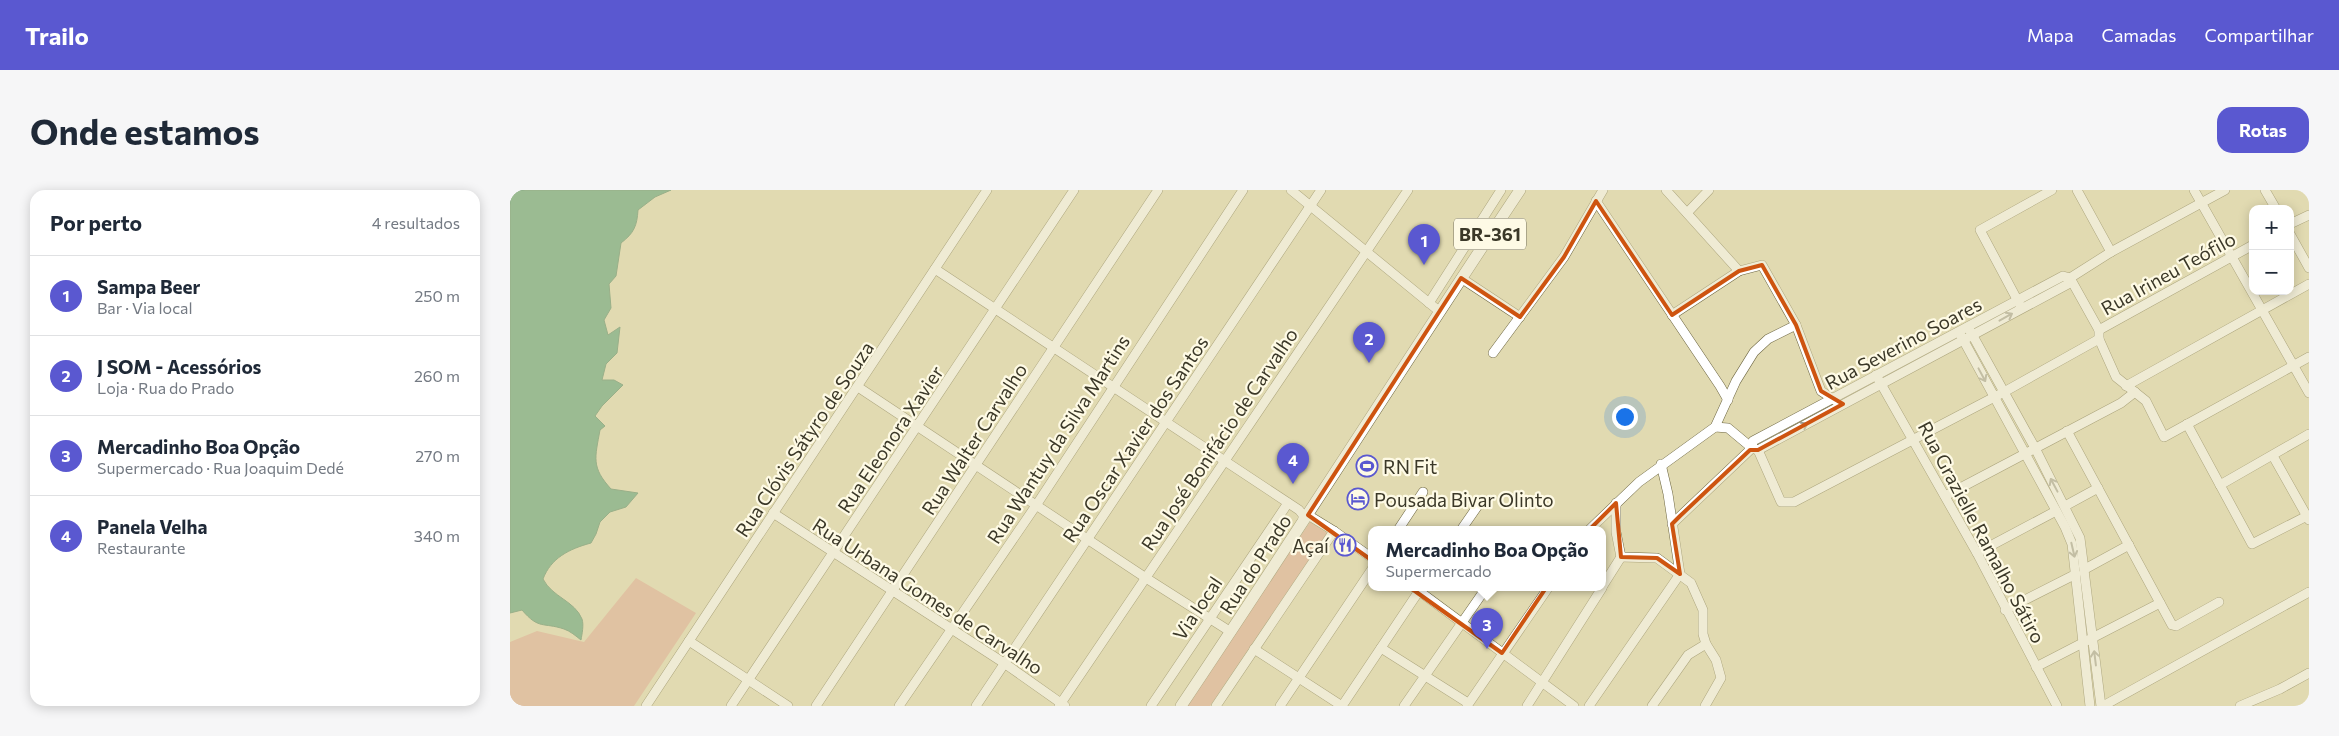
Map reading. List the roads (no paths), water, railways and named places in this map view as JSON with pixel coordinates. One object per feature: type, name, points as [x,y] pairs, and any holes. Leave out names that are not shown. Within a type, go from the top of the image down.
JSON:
[{"type":"main road","name":"Rua do Prado","points":[[1181,706],[1520,190]]},
{"type":"street","name":"Rua Clóvis Sátyro de Souza","points":[[646,706],[858,388],[987,190]]},
{"type":"street","name":"Rua Eleonora Xavier","points":[[731,706],[919,426],[1074,190]]},
{"type":"street","name":"Rua Walter Carvalho","points":[[816,706],[1158,190]]},
{"type":"street","name":"Rua Wantuy da Silva Martins","points":[[899,706],[1037,504],[1243,190]]},
{"type":"street","points":[[1291,190],[1440,311]]},
{"type":"street","name":"Rua Oscar Xavier dos Santos","points":[[976,706],[1321,190]]},
{"type":"street","name":"Rua José Bonifácio de Carvalho","points":[[1061,705],[1365,250],[1408,190]]},
{"type":"street","points":[[1429,303],[1501,190]]},
{"type":"street","points":[[1493,353],[1564,257],[1603,190]]},
{"type":"street","points":[[1666,190],[1739,271]]},
{"type":"street","points":[[1687,213],[1709,190]]},
{"type":"street","points":[[2020,304],[1980,230],[2052,190]]},
{"type":"street","points":[[2077,190],[2111,252]]},
{"type":"street","points":[[2194,190],[2309,393]]},
{"type":"street","name":"Rua Severino Soares","points":[[1754,446],[1882,384],[2020,304],[2068,284],[2070,278],[2111,252],[2225,190]]},
{"type":"street","points":[[2265,190],[2274,205]]},
{"type":"street","points":[[1596,201],[1728,400]]},
{"type":"street","points":[[2294,222],[2309,215]]},
{"type":"street","points":[[2294,241],[2309,268]]},
{"type":"street","name":"Rua Irineu Teófilo","points":[[1754,446],[1781,502],[1794,502],[2004,392],[2249,247]]},
{"type":"street","points":[[1672,315],[1739,271],[1762,264],[1796,326],[1822,391],[1843,404]]},
{"type":"street","points":[[935,270],[1054,346],[1368,555]]},
{"type":"street","points":[[1461,278],[1520,317]]},
{"type":"street","points":[[2070,278],[2099,335],[2116,377],[2146,401],[2164,437],[2309,357]]},
{"type":"street","points":[[2126,386],[2309,284]]},
{"type":"street","points":[[1593,526],[1661,464],[1715,427],[1736,381],[1754,352],[1768,339],[1796,326]]},
{"type":"street","name":"Rua Severino Soares","points":[[1754,446],[1832,398],[1959,332],[1968,334]]},
{"type":"street","points":[[1968,334],[2004,392],[2035,448],[2080,538],[2102,706],[2309,592]]},
{"type":"street","points":[[1968,334],[1994,397],[2026,453],[2072,544],[2090,706]]},
{"type":"street","name":"Rua Grazielle Ramalho Sátiro","points":[[1876,375],[1977,553],[2005,610],[2058,706]]},
{"type":"street","points":[[858,388],[919,426],[1146,578],[1231,632]]},
{"type":"street","points":[[1945,496],[2121,403],[2135,392]]},
{"type":"street","points":[[2188,424],[2252,544],[2308,518],[2273,456]]},
{"type":"street","points":[[1672,524],[1754,446],[1742,442],[1728,428],[1715,427]]},
{"type":"street","points":[[2067,431],[2172,625],[2176,626],[2219,602]]},
{"type":"street","points":[[2220,486],[2309,434]]},
{"type":"street","points":[[1589,706],[1680,574],[1661,464]]},
{"type":"street","points":[[2065,506],[2098,488]]},
{"type":"street","points":[[1401,526],[1423,492]]},
{"type":"street","name":"Via local","points":[[1151,706],[1288,503]]},
{"type":"street","points":[[1606,581],[1621,557],[1616,532],[1616,503]]},
{"type":"street","points":[[1464,526],[1478,507]]},
{"type":"street","points":[[1977,553],[2056,511]]},
{"type":"street","name":"Rua Urbana Gomes de Carvalho","points":[[774,514],[1004,663],[1061,705]]},
{"type":"street","points":[[1216,706],[1334,531]]},
{"type":"street","points":[[2085,569],[2129,545]]},
{"type":"street","points":[[1621,557],[1656,558],[1691,583],[1703,610],[1703,634],[1706,644],[1716,660],[1721,678],[1705,706]]},
{"type":"street","points":[[1280,706],[1368,574]]},
{"type":"street","points":[[2005,610],[2076,574]]},
{"type":"street","points":[[1254,649],[1342,706],[1417,591]]},
{"type":"street","points":[[1421,591],[1542,684],[1574,706]]},
{"type":"street","points":[[1404,706],[1460,622],[1484,591]]},
{"type":"street","points":[[1381,648],[1467,705],[1546,591]]},
{"type":"street","points":[[1527,706],[1600,591]]},
{"type":"street","points":[[2036,667],[2160,603]]},
{"type":"street","points":[[689,641],[788,706]]},
{"type":"street","points":[[1652,706],[1688,655],[1706,644]]},
{"type":"street","points":[[2244,705],[2280,689],[2309,673]]},
{"type":"place","name":"Sampa Beer","points":[[1424,265]]},
{"type":"place","name":"J SOM - Acessórios","points":[[1369,363]]},
{"type":"place","name":"RN Fit","points":[[1367,466]]},
{"type":"place","name":"Panela Velha","points":[[1293,484]]},
{"type":"place","name":"Pousada Bivar Olinto","points":[[1358,499]]},
{"type":"place","name":"Açaí","points":[[1345,545]]},
{"type":"place","name":"Mercadinho Boa Opção","points":[[1487,649]]}]
